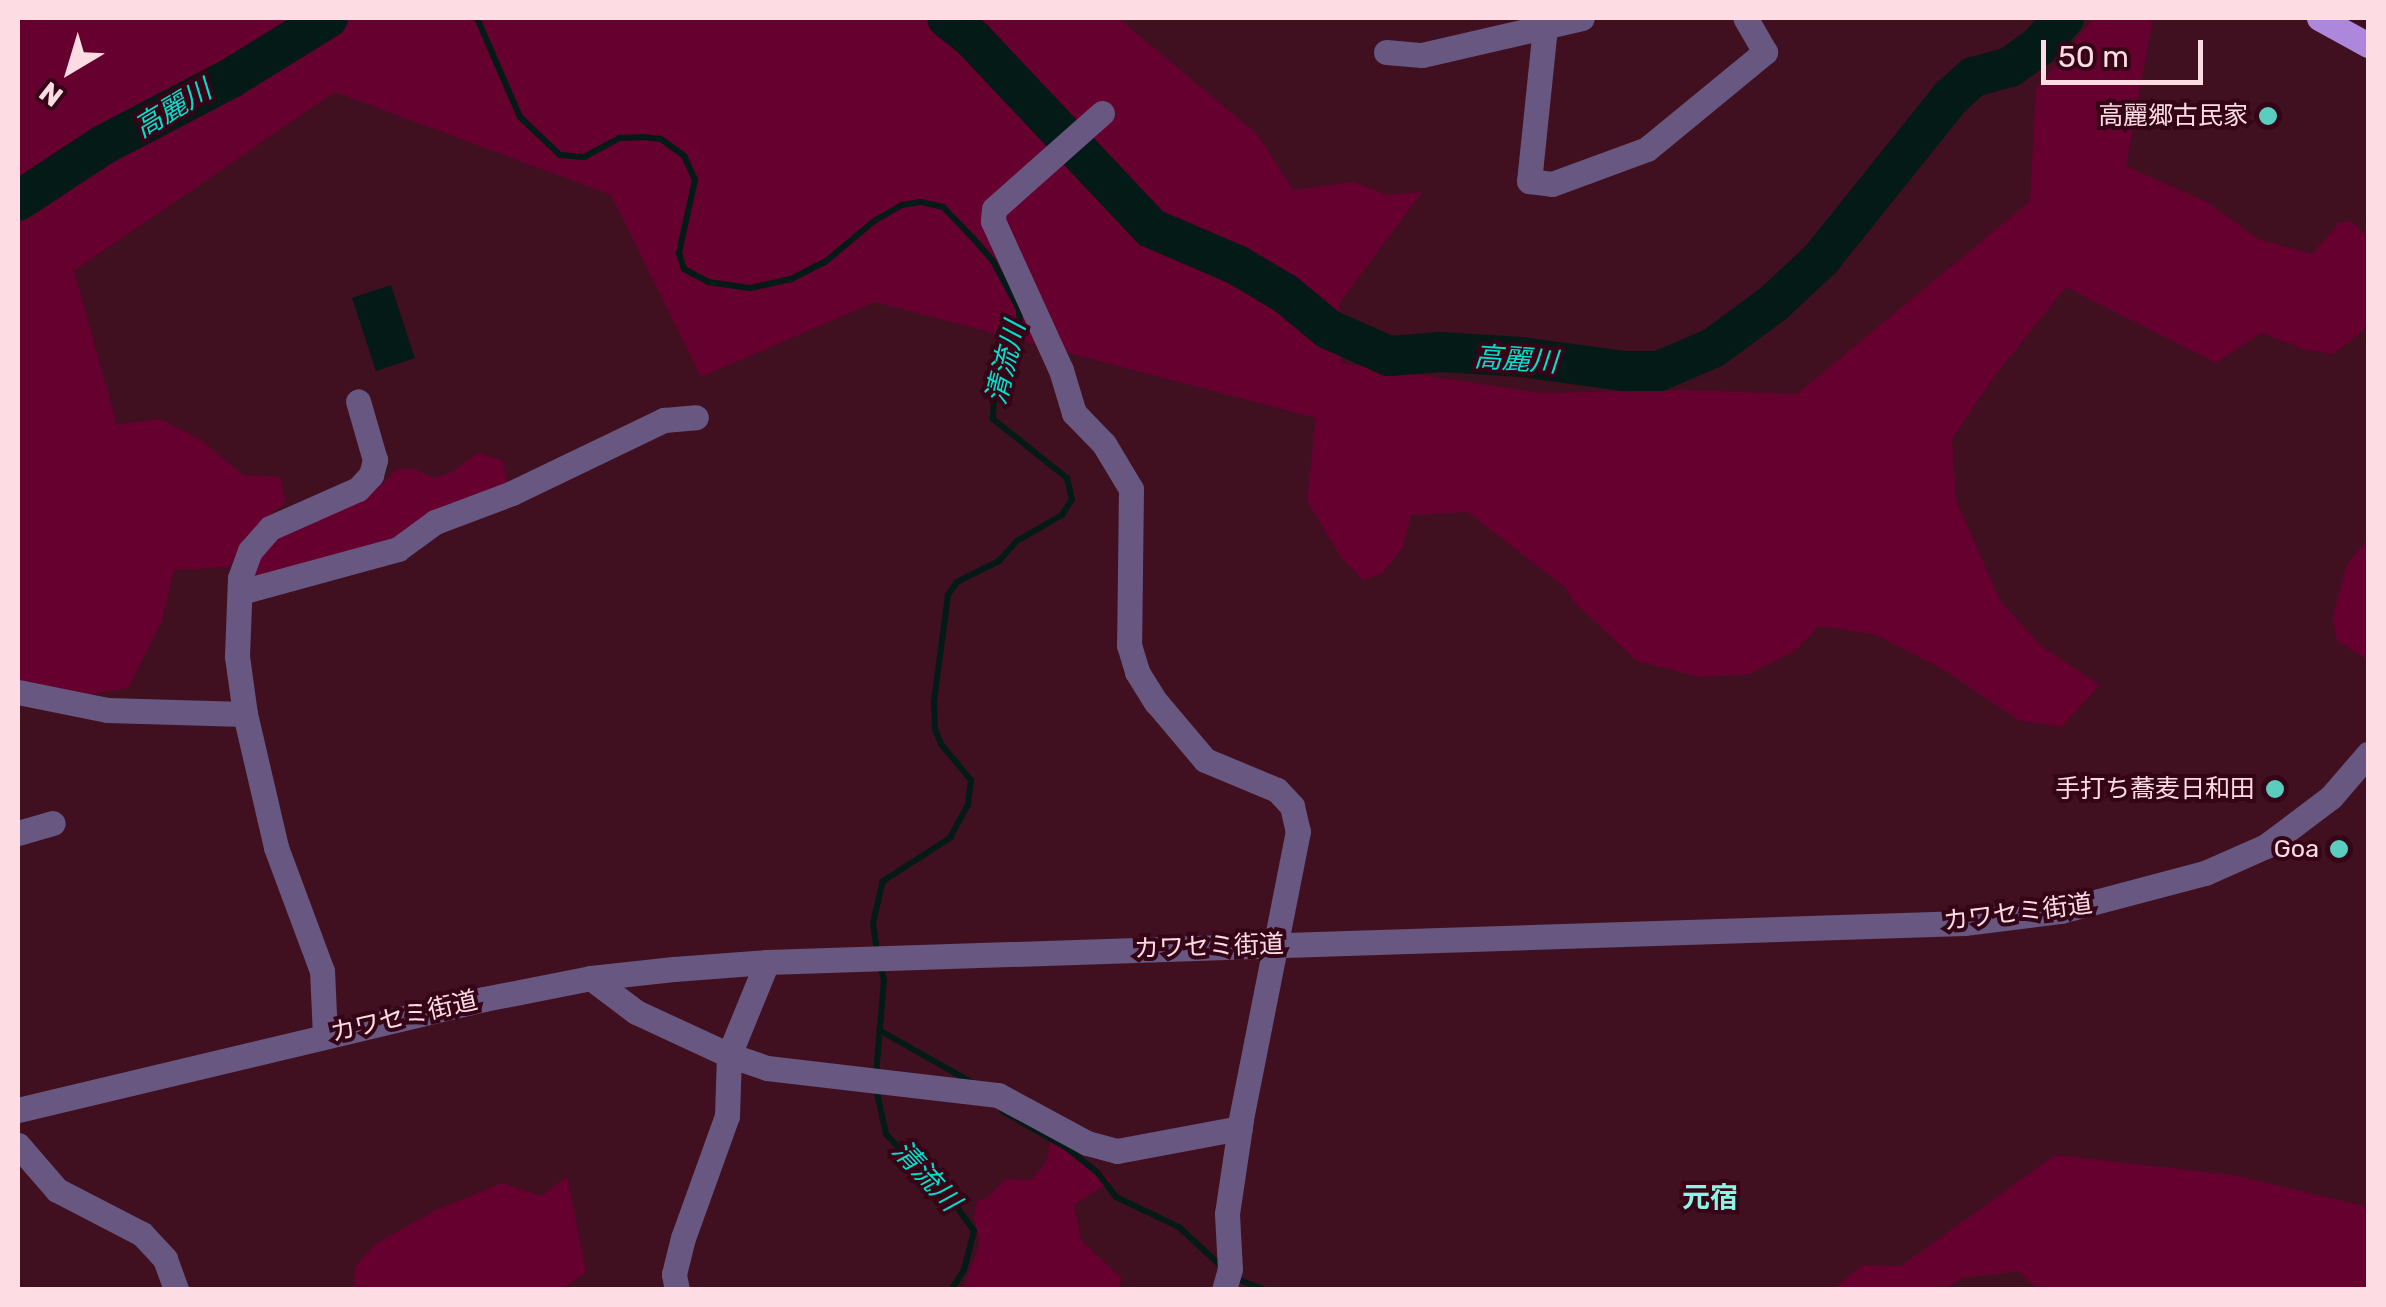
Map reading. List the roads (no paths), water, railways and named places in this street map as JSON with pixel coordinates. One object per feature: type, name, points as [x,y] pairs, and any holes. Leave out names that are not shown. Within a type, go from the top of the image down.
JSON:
[{"type":"main road","points":[[2318,18],[2368,46]]},
{"type":"street","points":[[1386,52],[1422,55],[1582,18]]},
{"type":"street","points":[[1545,26],[1529,181],[1552,184],[1647,149],[1765,52],[1745,18]]},
{"type":"street","points":[[1102,113],[994,209],[993,221],[1061,370],[1074,413],[1104,444],[1130,489],[1128,646],[1137,672],[1156,702],[1205,760],[1277,790],[1296,816],[1298,831],[1240,1128],[1227,1214],[1230,1269],[1224,1290]]},
{"type":"street","points":[[326,1036],[322,971],[276,846],[244,714],[237,656],[240,578],[250,551],[270,528],[358,489],[370,475],[375,460],[358,401]]},
{"type":"street","points":[[241,592],[398,549],[436,522],[512,493],[664,420],[696,417]]},
{"type":"street","points":[[18,692],[106,710],[244,714]]},
{"type":"street","name":"カワセミ街道","points":[[18,1110],[591,978],[766,962],[1964,922],[2061,911],[2144,893],[2205,874],[2266,846],[2332,797],[2368,754]]},
{"type":"street","points":[[18,833],[53,823]]},
{"type":"street","points":[[677,1290],[674,1274],[683,1238],[727,1116],[729,1056],[766,962]]},
{"type":"street","points":[[591,978],[636,1012],[729,1056],[766,1068],[998,1095],[1086,1143],[1117,1151],[1240,1128]]},
{"type":"street","points":[[18,1145],[57,1190],[142,1234],[165,1259],[176,1290]]},
{"type":"waterway","name":"高麗川","points":[[18,201],[103,145],[231,78],[328,18]]},
{"type":"waterway","name":"清流川","points":[[477,18],[520,117],[560,155],[584,157],[619,138],[642,137],[661,139],[684,156],[695,180],[679,253],[684,269],[708,282],[750,288],[791,279],[825,262],[874,221],[902,205],[921,202],[943,207],[973,238],[993,261],[1019,309],[1020,327],[995,387],[993,419],[1067,478],[1072,499],[1062,515],[1017,541],[999,561],[957,582],[948,595],[934,701],[935,729],[941,744],[971,780],[968,805],[950,838],[883,881],[873,923],[877,951]]},
{"type":"waterway","name":"高麗川","points":[[947,18],[973,39],[1151,228],[1237,265],[1286,294],[1328,329],[1389,356],[1441,352],[1521,357],[1625,371],[1659,371],[1713,348],[1774,303],[1821,259],[1951,97],[1973,77],[2010,67],[2038,47],[2064,18]]},
{"type":"waterway","name":"清流川","points":[[876,1075],[884,980],[880,964]]},
{"type":"waterway","points":[[879,1030],[971,1082]]},
{"type":"waterway","name":"清流川","points":[[876,1088],[886,1134],[916,1167],[945,1190],[974,1231],[964,1270],[951,1290]]},
{"type":"waterway","points":[[1002,1111],[1067,1148],[1098,1173],[1116,1197],[1179,1227],[1221,1266]]},
{"type":"waterway","points":[[1234,1278],[1265,1290]]},
{"type":"place","name":"高麗郷古民家","points":[[2268,116]]},
{"type":"place","name":"手打ち蕎麦日和田","points":[[2275,789]]},
{"type":"place","name":"Goa","points":[[2339,849]]},
{"type":"district","name":"元宿","points":[[1710,1198]]}]
